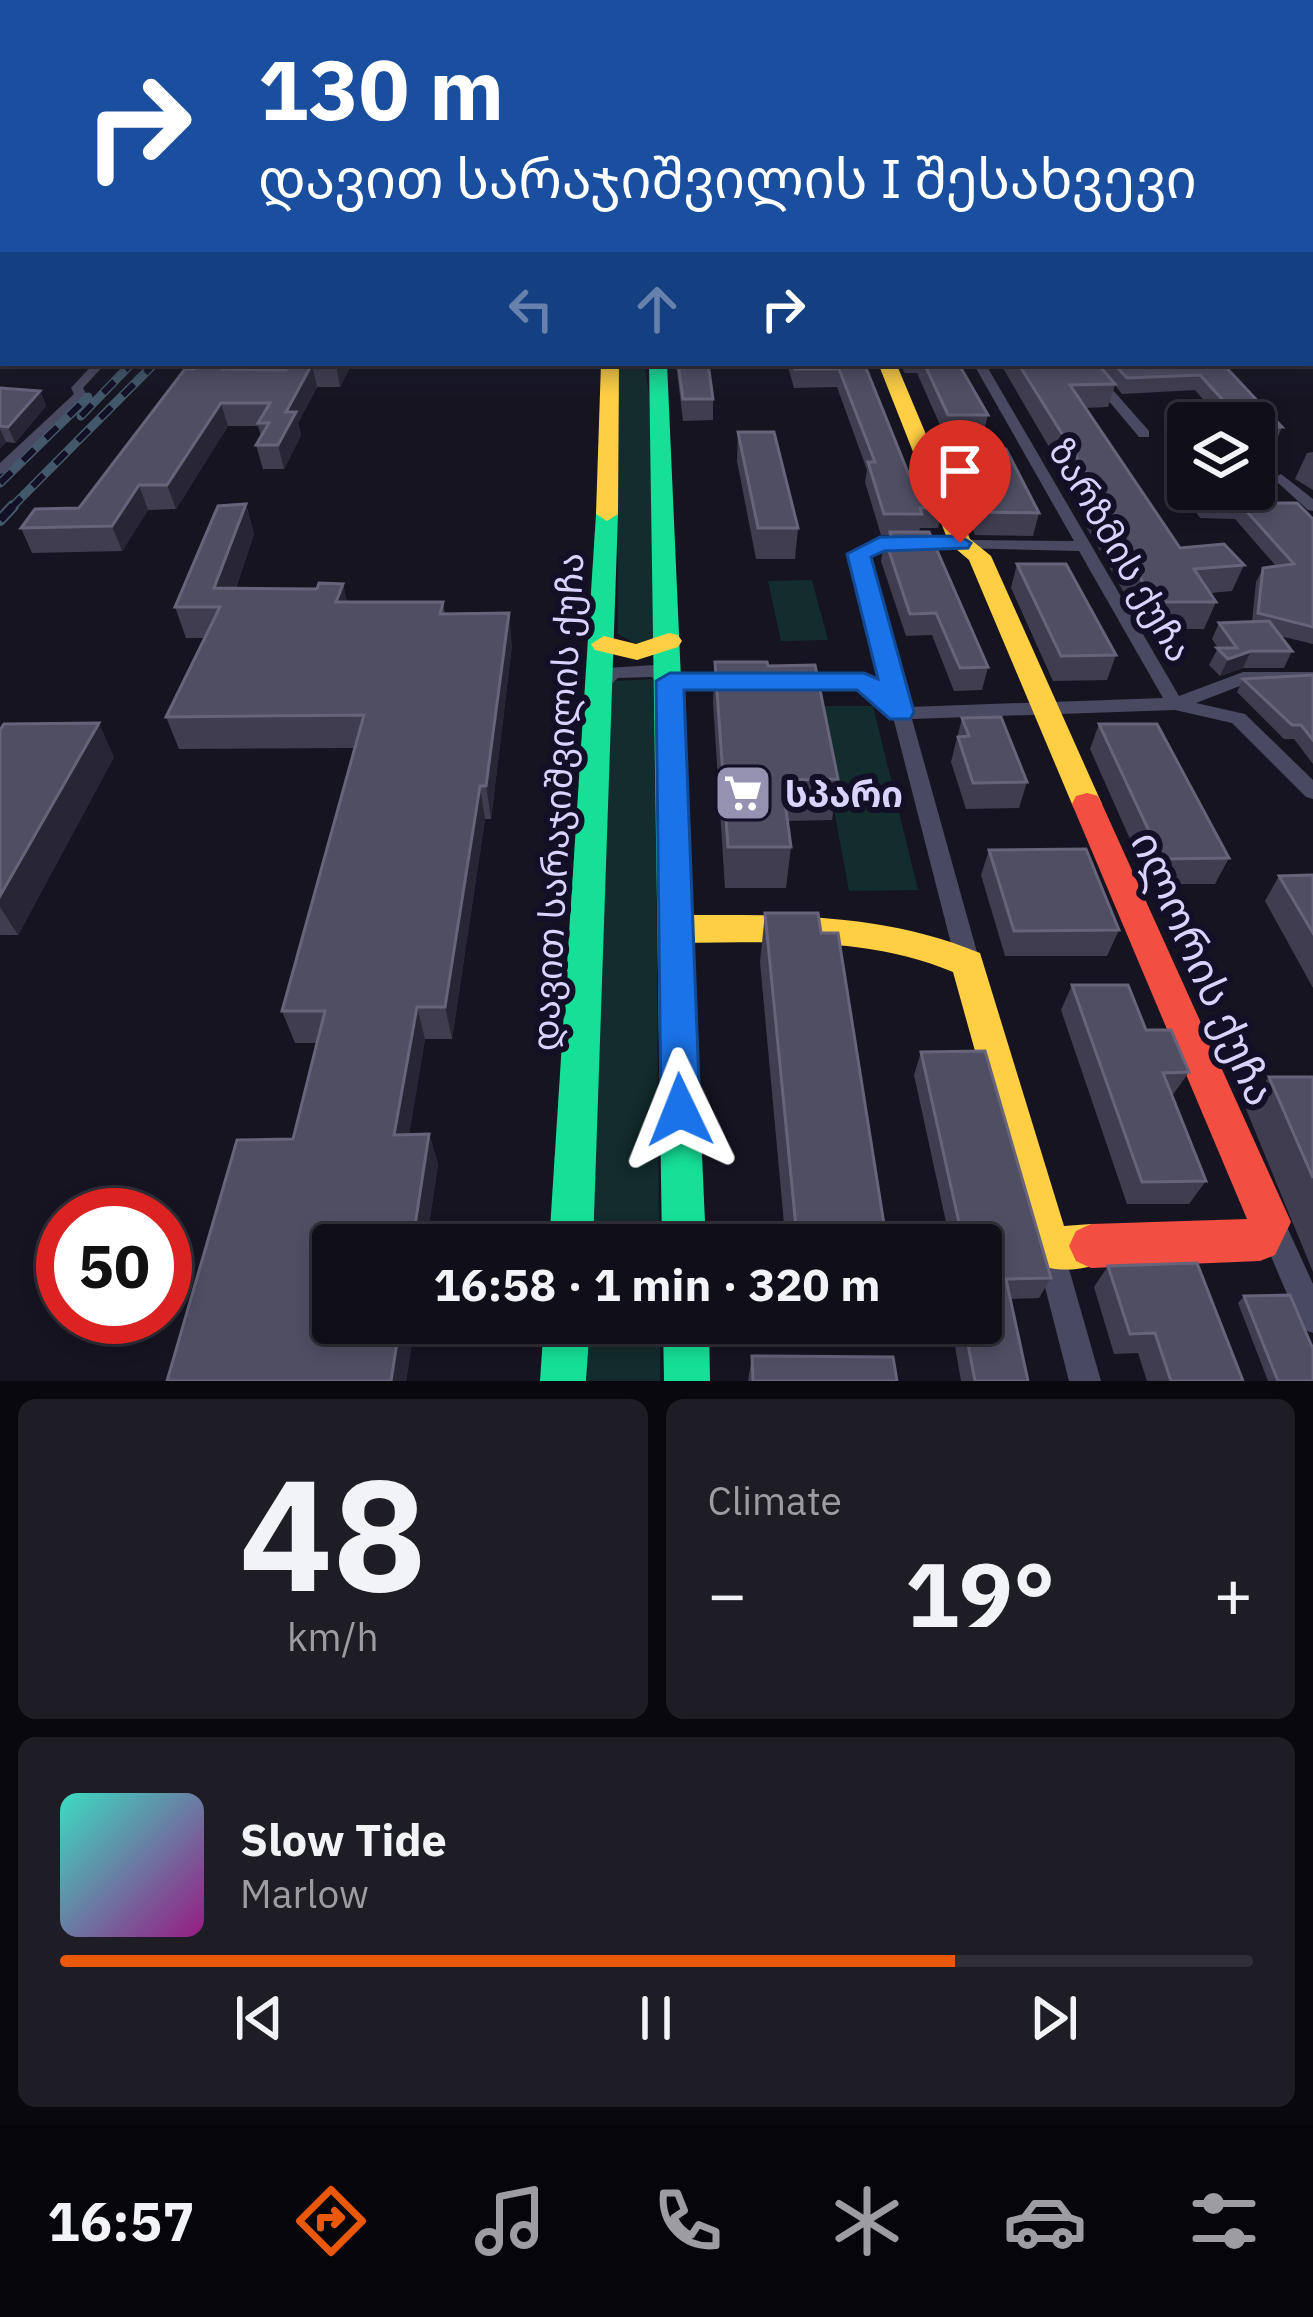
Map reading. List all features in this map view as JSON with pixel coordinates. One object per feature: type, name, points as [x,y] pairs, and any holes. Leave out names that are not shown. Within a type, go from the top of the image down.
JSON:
[{"type":"main road","name":"დავით სარაჯიშვილის ქუჩა","points":[[572,1224],[604,644],[610,366]]},
{"type":"main road","points":[[658,366],[683,1224]]},
{"type":"main road","name":"ილორის ქუჩა","points":[[888,366],[962,544],[980,556],[1270,1222]]},
{"type":"main road","points":[[604,644],[632,654],[647,653],[669,641]]},
{"type":"main road","points":[[676,929],[891,935],[942,946],[968,963],[1049,1248],[1260,1240],[1270,1222]]},
{"type":"main road","points":[[563,1381],[565,1344]]},
{"type":"main road","points":[[686,1344],[687,1381]]},
{"type":"street","points":[[0,470],[81,395],[77,388],[97,366]]},
{"type":"street","name":"ზარზმის ქუჩა","points":[[981,366],[1175,704]]},
{"type":"street","points":[[1086,366],[1144,434]]},
{"type":"street","points":[[1281,478],[1313,507]]},
{"type":"street","points":[[968,963],[858,554],[880,544],[1084,546]]},
{"type":"street","points":[[602,683],[613,673],[654,671],[670,681],[755,681]]},
{"type":"street","points":[[1175,704],[1243,678],[1313,678]]},
{"type":"street","points":[[776,681],[864,682],[900,712],[1175,704],[1238,718],[1313,793]]},
{"type":"street","points":[[1270,1222],[1313,1318]]},
{"type":"street","points":[[1049,1248],[1085,1381]]},
{"type":"green space","points":[[617,366],[644,366],[658,641],[634,643],[618,634]]},
{"type":"green space","points":[[812,580],[828,640],[781,641],[768,581]]},
{"type":"green space","points":[[655,679],[659,1224],[593,1224],[612,681]]},
{"type":"green space","points":[[815,706],[873,706],[918,890],[849,891]]},
{"type":"green space","points":[[588,1344],[660,1344],[660,1381],[587,1381]]},
{"type":"building","points":[[311,366],[286,412],[296,412],[278,445],[256,445],[269,423],[258,423],[270,403],[221,403],[167,485],[139,485],[112,526],[21,528],[35,509],[79,508],[185,369]]},
{"type":"building","points":[[678,366],[708,366],[713,399],[683,399]]},
{"type":"building","points":[[865,366],[909,475],[929,475],[943,508],[920,508],[922,514],[884,514],[868,462],[875,462],[839,369],[795,369]]},
{"type":"building","points":[[925,366],[960,366],[988,415],[948,415]]},
{"type":"building","points":[[1020,366],[1100,366],[1115,384],[1070,385],[1180,548],[1224,544],[1244,565],[1194,569],[1216,602],[1155,602],[1091,498],[1102,498]]},
{"type":"building","points":[[1116,366],[1225,366],[1259,402],[1225,402],[1200,375],[1127,378]]},
{"type":"building","points":[[0,388],[40,391],[8,427],[0,426]]},
{"type":"building","points":[[738,432],[774,432],[798,528],[758,528]]},
{"type":"building","points":[[953,449],[1006,449],[1039,513],[981,512]]},
{"type":"building","points":[[1275,503],[1297,503],[1313,519],[1313,627],[1258,613],[1263,568],[1294,564],[1245,510],[1275,510]]},
{"type":"building","points":[[246,504],[214,588],[317,589],[319,583],[343,584],[336,602],[443,602],[440,614],[509,613],[486,786],[480,786],[445,1007],[417,1007],[394,1135],[429,1134],[415,1224],[312,1224],[312,1344],[397,1344],[391,1381],[167,1381],[178,1344],[192,1344],[192,1295],[237,1140],[293,1139],[325,1011],[282,1011],[364,715],[166,717],[220,607],[175,607],[218,506]]},
{"type":"building","points":[[890,532],[929,532],[988,667],[960,668],[936,613],[910,614],[885,539],[892,539]]},
{"type":"building","points":[[1017,564],[1066,564],[1116,655],[1061,656]]},
{"type":"building","points":[[1269,621],[1292,651],[1251,651],[1228,659],[1217,648],[1237,648],[1219,623]]},
{"type":"building","points":[[715,662],[815,665],[838,779],[782,780],[791,847],[728,847]]},
{"type":"building","points":[[1313,675],[1313,740],[1243,679]]},
{"type":"building","points":[[1001,717],[1027,782],[973,783],[958,737],[969,736],[962,718]]},
{"type":"building","points":[[99,723],[0,896],[0,730],[4,724]]},
{"type":"building","points":[[1099,724],[1157,724],[1229,858],[1162,859]]},
{"type":"building","points":[[1086,849],[1119,930],[1014,931],[989,850]]},
{"type":"building","points":[[1313,875],[1313,933],[1279,876]]},
{"type":"building","points":[[765,913],[818,913],[821,933],[838,933],[884,1224],[796,1224]]},
{"type":"building","points":[[1072,985],[1128,985],[1146,1030],[1171,1030],[1189,1072],[1163,1073],[1206,1181],[1142,1182]]},
{"type":"building","points":[[985,1051],[1051,1278],[1006,1279],[1028,1381],[975,1381],[968,1344],[1002,1344],[1002,1224],[959,1224],[921,1052]]},
{"type":"building","points":[[1269,1077],[1313,1077],[1313,1178]]},
{"type":"building","points":[[1197,1263],[1243,1381],[1171,1381],[1155,1333],[1130,1334],[1108,1266]]},
{"type":"building","points":[[1290,1295],[1313,1349],[1313,1381],[1278,1381],[1244,1296]]},
{"type":"building","points":[[752,1356],[893,1357],[897,1381],[753,1381]]},
{"type":"railway","points":[[81,416],[129,366]]},
{"type":"railway","points":[[10,509],[152,366]]},
{"type":"railway","points":[[0,483],[88,397]]},
{"type":"railway","points":[[0,520],[13,506]]},
{"type":"traffic: fast","points":[[658,366],[683,1224]]},
{"type":"traffic: fast","points":[[572,1224],[607,514]]},
{"type":"traffic: fast","points":[[563,1381],[566,1344]]},
{"type":"traffic: fast","points":[[686,1344],[687,1381]]},
{"type":"traffic: slow","points":[[607,514],[610,366]]},
{"type":"traffic: slow","points":[[888,366],[960,543],[979,556],[1087,804]]},
{"type":"traffic: slow","points":[[604,644],[637,652],[669,641]]},
{"type":"traffic: slow","points":[[676,929],[862,933],[934,949],[968,963],[1049,1248],[1091,1246]]},
{"type":"traffic: jam","points":[[1087,804],[1270,1222],[1260,1240],[1091,1246]]},
{"type":"place","name":"სპარი","points":[[743,793]]},
{"type":"route","points":[[680,1110],[670,681],[864,682],[900,712],[858,554],[880,544],[960,543]]}]
